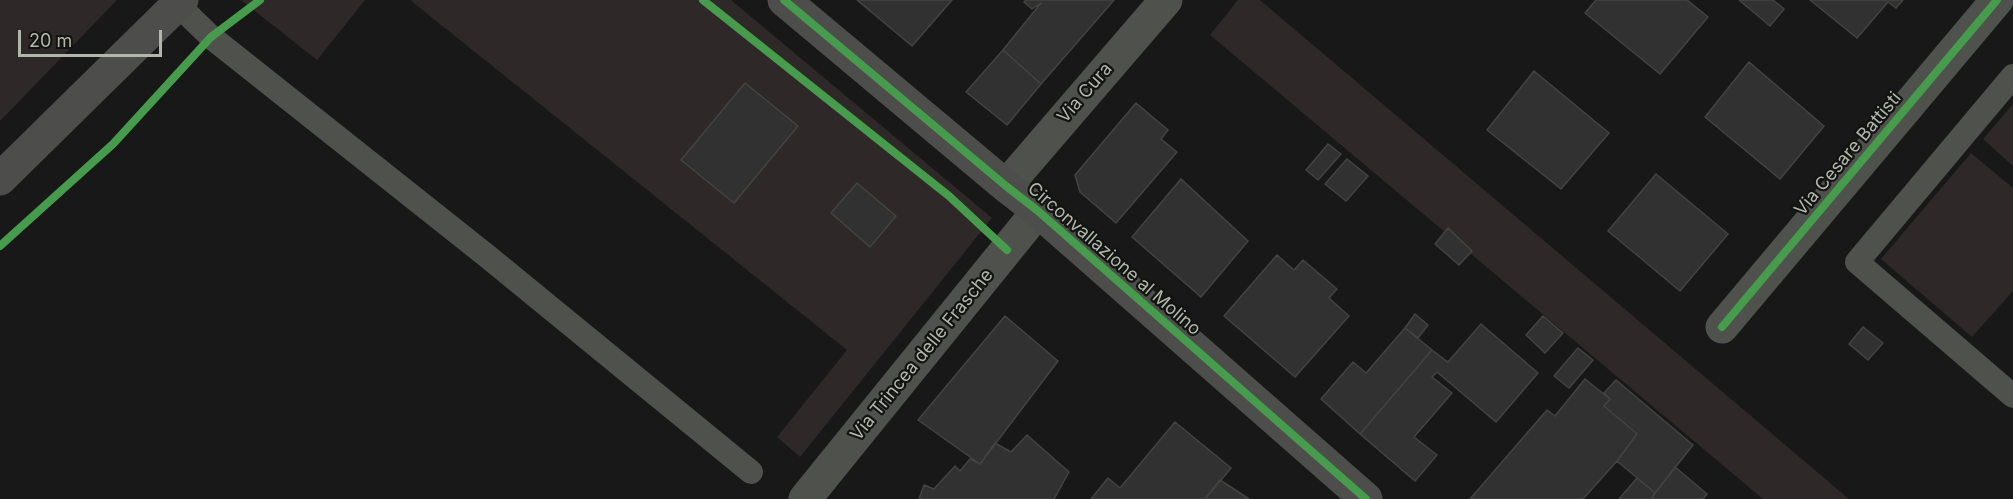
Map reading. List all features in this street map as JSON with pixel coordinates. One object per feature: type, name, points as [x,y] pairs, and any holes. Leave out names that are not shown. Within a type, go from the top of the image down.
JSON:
[{"type":"street","name":"Circonvallazione al Molino","points":[[784,0],[1038,211],[1360,497]]},
{"type":"street","name":"Via Cura","points":[[1006,186],[1166,0]]},
{"type":"street","name":"Via Cesare Battisti","points":[[1722,327],[1997,0]]},
{"type":"street","points":[[0,179],[180,2]]},
{"type":"street","name":"Via Trincea delle Frasche","points":[[805,499],[1038,211]]},
{"type":"lane","points":[[180,2],[210,37],[487,256],[751,472]]},
{"type":"lane","points":[[2013,76],[1857,262],[2013,396]]},
{"type":"shaded area","points":[[0,0],[117,0],[0,121]]},
{"type":"shaded area","points":[[241,0],[365,0],[317,60]]},
{"type":"shaded area","points":[[410,0],[731,0],[992,218],[800,457],[777,437],[847,350]]},
{"type":"shaded area","points":[[1238,0],[1260,0],[1849,499],[1763,499],[1210,35]]},
{"type":"shaded area","points":[[2013,104],[2013,166],[1983,139]]},
{"type":"shaded area","points":[[1971,153],[2013,188],[2013,291],[1972,337],[1881,259]]},
{"type":"building","points":[[857,0],[952,0],[912,46]]},
{"type":"building","points":[[1026,0],[1114,0],[1041,84],[1003,50],[1041,3],[1032,9],[1024,2]]},
{"type":"building","points":[[1596,0],[1687,0],[1708,17],[1660,74],[1585,13]]},
{"type":"building","points":[[1739,0],[1773,0],[1784,9],[1770,26]]},
{"type":"building","points":[[1810,0],[1903,0],[1896,8],[1888,2],[1857,38]]},
{"type":"building","points":[[1003,50],[1041,84],[1007,125],[966,92]]},
{"type":"building","points":[[1749,62],[1824,126],[1780,179],[1705,117]]},
{"type":"building","points":[[1534,71],[1609,133],[1561,189],[1487,130]]},
{"type":"building","points":[[745,83],[798,126],[734,203],[681,160]]},
{"type":"building","points":[[1136,103],[1168,130],[1161,139],[1177,152],[1116,223],[1080,192],[1075,175]]},
{"type":"building","points":[[1328,144],[1341,154],[1318,180],[1306,170]]},
{"type":"building","points":[[1347,159],[1368,176],[1346,201],[1325,184]]},
{"type":"building","points":[[1656,174],[1728,234],[1680,291],[1608,231]]},
{"type":"building","points":[[1181,179],[1248,241],[1201,297],[1132,237]]},
{"type":"building","points":[[857,183],[896,216],[870,247],[831,213]]},
{"type":"building","points":[[1448,228],[1472,251],[1459,265],[1435,244]]},
{"type":"building","points":[[1277,255],[1294,270],[1303,260],[1337,289],[1329,298],[1349,316],[1295,377],[1224,316]]},
{"type":"building","points":[[1415,314],[1428,325],[1418,338],[1405,328]]},
{"type":"building","points":[[1005,316],[1058,361],[980,464],[918,420]]},
{"type":"building","points":[[1543,316],[1563,333],[1545,353],[1526,335]]},
{"type":"building","points":[[1481,324],[1538,373],[1496,422],[1437,372],[1432,377],[1452,393],[1414,437],[1437,455],[1415,481],[1360,434],[1432,350],[1448,362]]},
{"type":"building","points":[[1863,327],[1883,343],[1868,360],[1849,344]]},
{"type":"building","points":[[1405,328],[1432,350],[1360,434],[1321,399],[1353,362],[1366,373]]},
{"type":"building","points":[[1578,348],[1593,360],[1569,388],[1554,376]]},
{"type":"building","points":[[1585,379],[1610,399],[1604,406],[1637,434],[1617,461],[1583,499],[1470,499],[1547,410],[1555,416]]},
{"type":"building","points":[[1616,380],[1693,445],[1655,493],[1617,461],[1637,434],[1604,406],[1610,399],[1604,393]]},
{"type":"building","points":[[1175,422],[1231,468],[1205,499],[1091,499],[1108,478],[1120,488]]},
{"type":"building","points":[[1027,435],[1069,472],[1054,499],[919,499],[924,485],[934,489],[955,466],[960,471],[970,459],[980,464],[995,443],[1011,452]]},
{"type":"building","points":[[1675,467],[1707,494],[1703,499],[1651,499]]},
{"type":"building","points":[[1637,478],[1655,493],[1651,499],[1619,499]]},
{"type":"building","points":[[1220,480],[1249,499],[1205,499]]},
{"type":"cycle path","points":[[0,246],[113,144],[211,37],[260,0]]},
{"type":"cycle path","points":[[703,0],[949,196],[1007,250]]},
{"type":"cycle path","points":[[784,0],[1038,211],[1366,499]]},
{"type":"cycle path","points":[[1722,327],[1997,0]]}]
